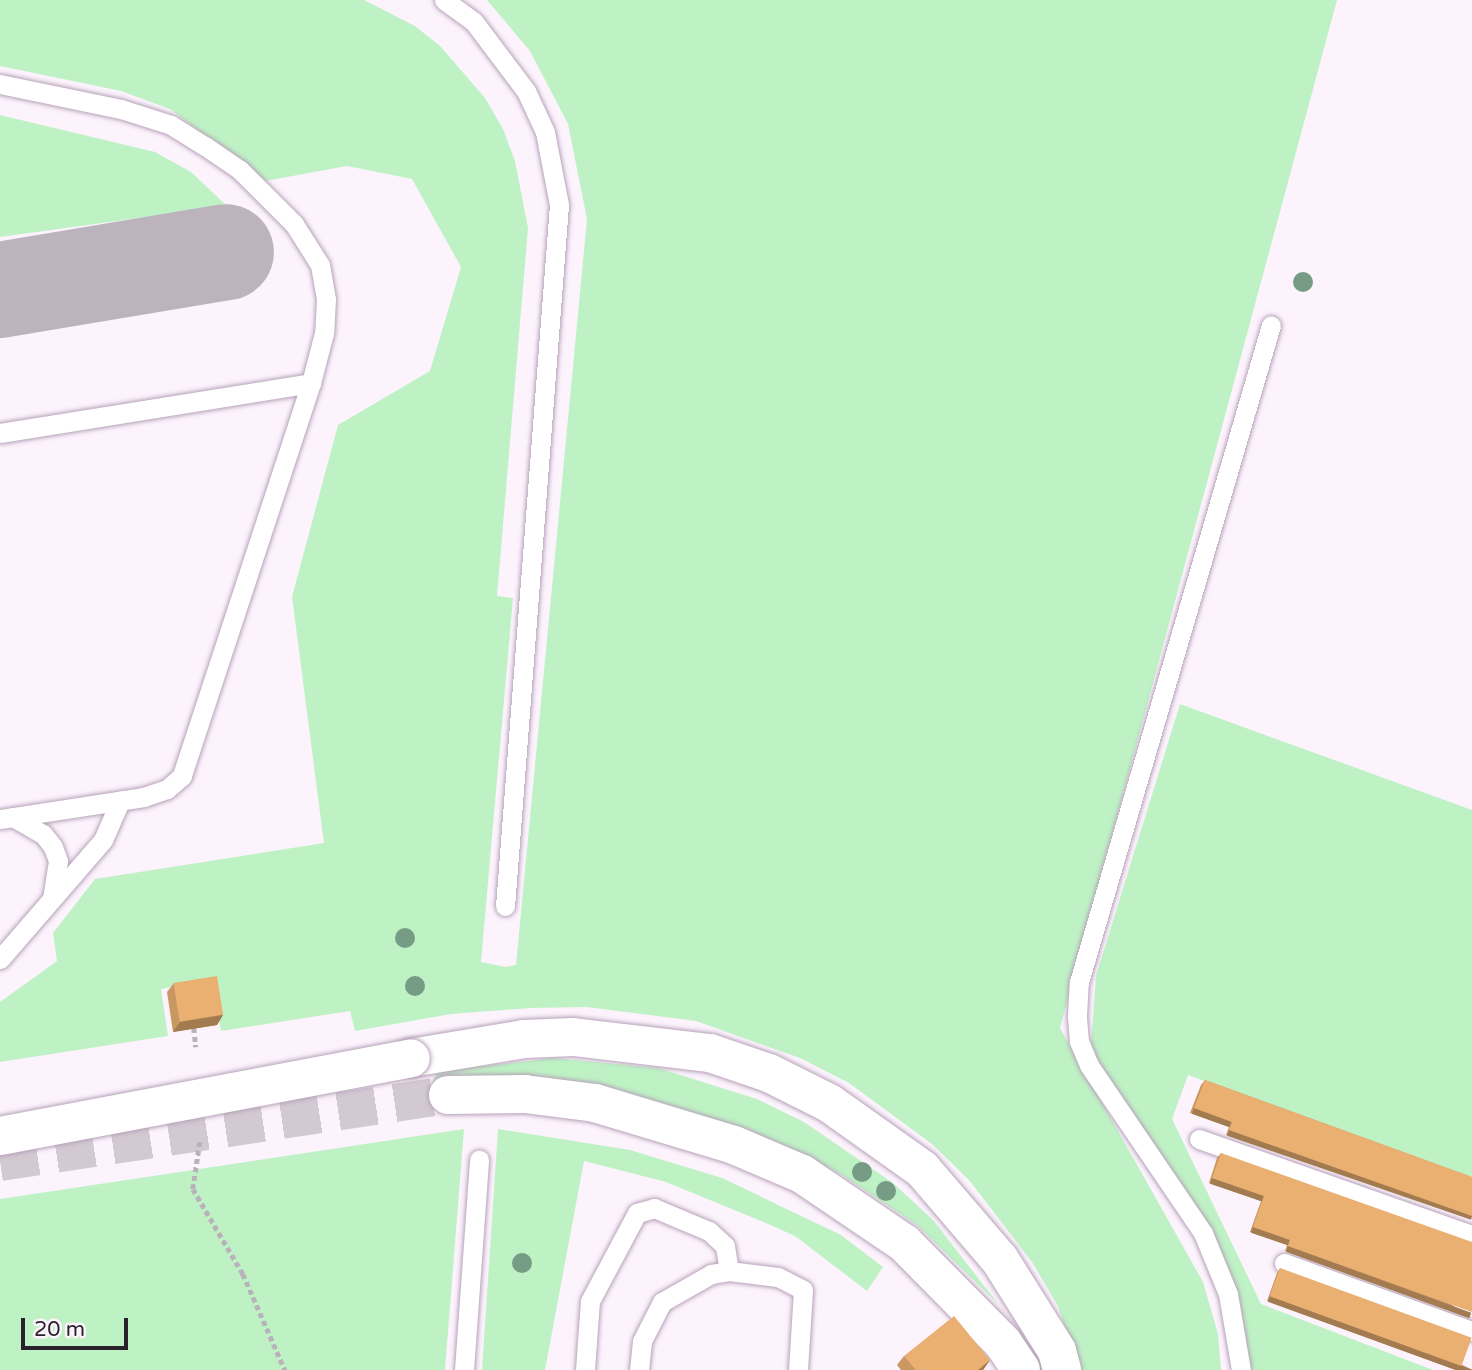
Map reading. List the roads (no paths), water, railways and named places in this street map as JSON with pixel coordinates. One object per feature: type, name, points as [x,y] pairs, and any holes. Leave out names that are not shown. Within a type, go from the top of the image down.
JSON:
[{"type":"street","points":[[0,1136],[524,1039],[573,1037],[710,1053],[769,1073],[829,1103],[922,1169],[1000,1260],[1057,1351],[1062,1370]]},
{"type":"street","points":[[449,1095],[525,1094],[595,1103],[708,1136],[802,1174],[904,1243],[1003,1343],[1021,1370]]},
{"type":"lane","points":[[444,0],[474,22],[526,91],[545,132],[559,205],[505,906]]},
{"type":"lane","points":[[0,84],[121,109],[171,125],[240,170],[294,225],[320,265],[326,299],[324,333],[311,383],[190,761],[167,789],[120,800],[6,818]]},
{"type":"lane","points":[[1241,1370],[1228,1294],[1203,1233],[1089,1065],[1079,1041],[1077,1016],[1079,982],[1271,325]]},
{"type":"lane","points":[[0,433],[311,383]]},
{"type":"lane","points":[[0,959],[103,840],[120,800]]},
{"type":"lane","points":[[6,818],[43,834],[53,847],[58,878],[50,904]]},
{"type":"lane","points":[[0,936],[26,932]]},
{"type":"lane","points":[[1199,1139],[1472,1235]]},
{"type":"lane","points":[[464,1370],[479,1160]]},
{"type":"lane","points":[[585,1370],[590,1301],[637,1213],[654,1208],[709,1231],[725,1247],[729,1271]]},
{"type":"lane","points":[[1284,1264],[1472,1331]]},
{"type":"lane","points":[[639,1370],[642,1341],[662,1302],[711,1274],[729,1271],[778,1276],[803,1290],[798,1370]]},
{"type":"tunnel","points":[[0,1162],[448,1095]]}]
